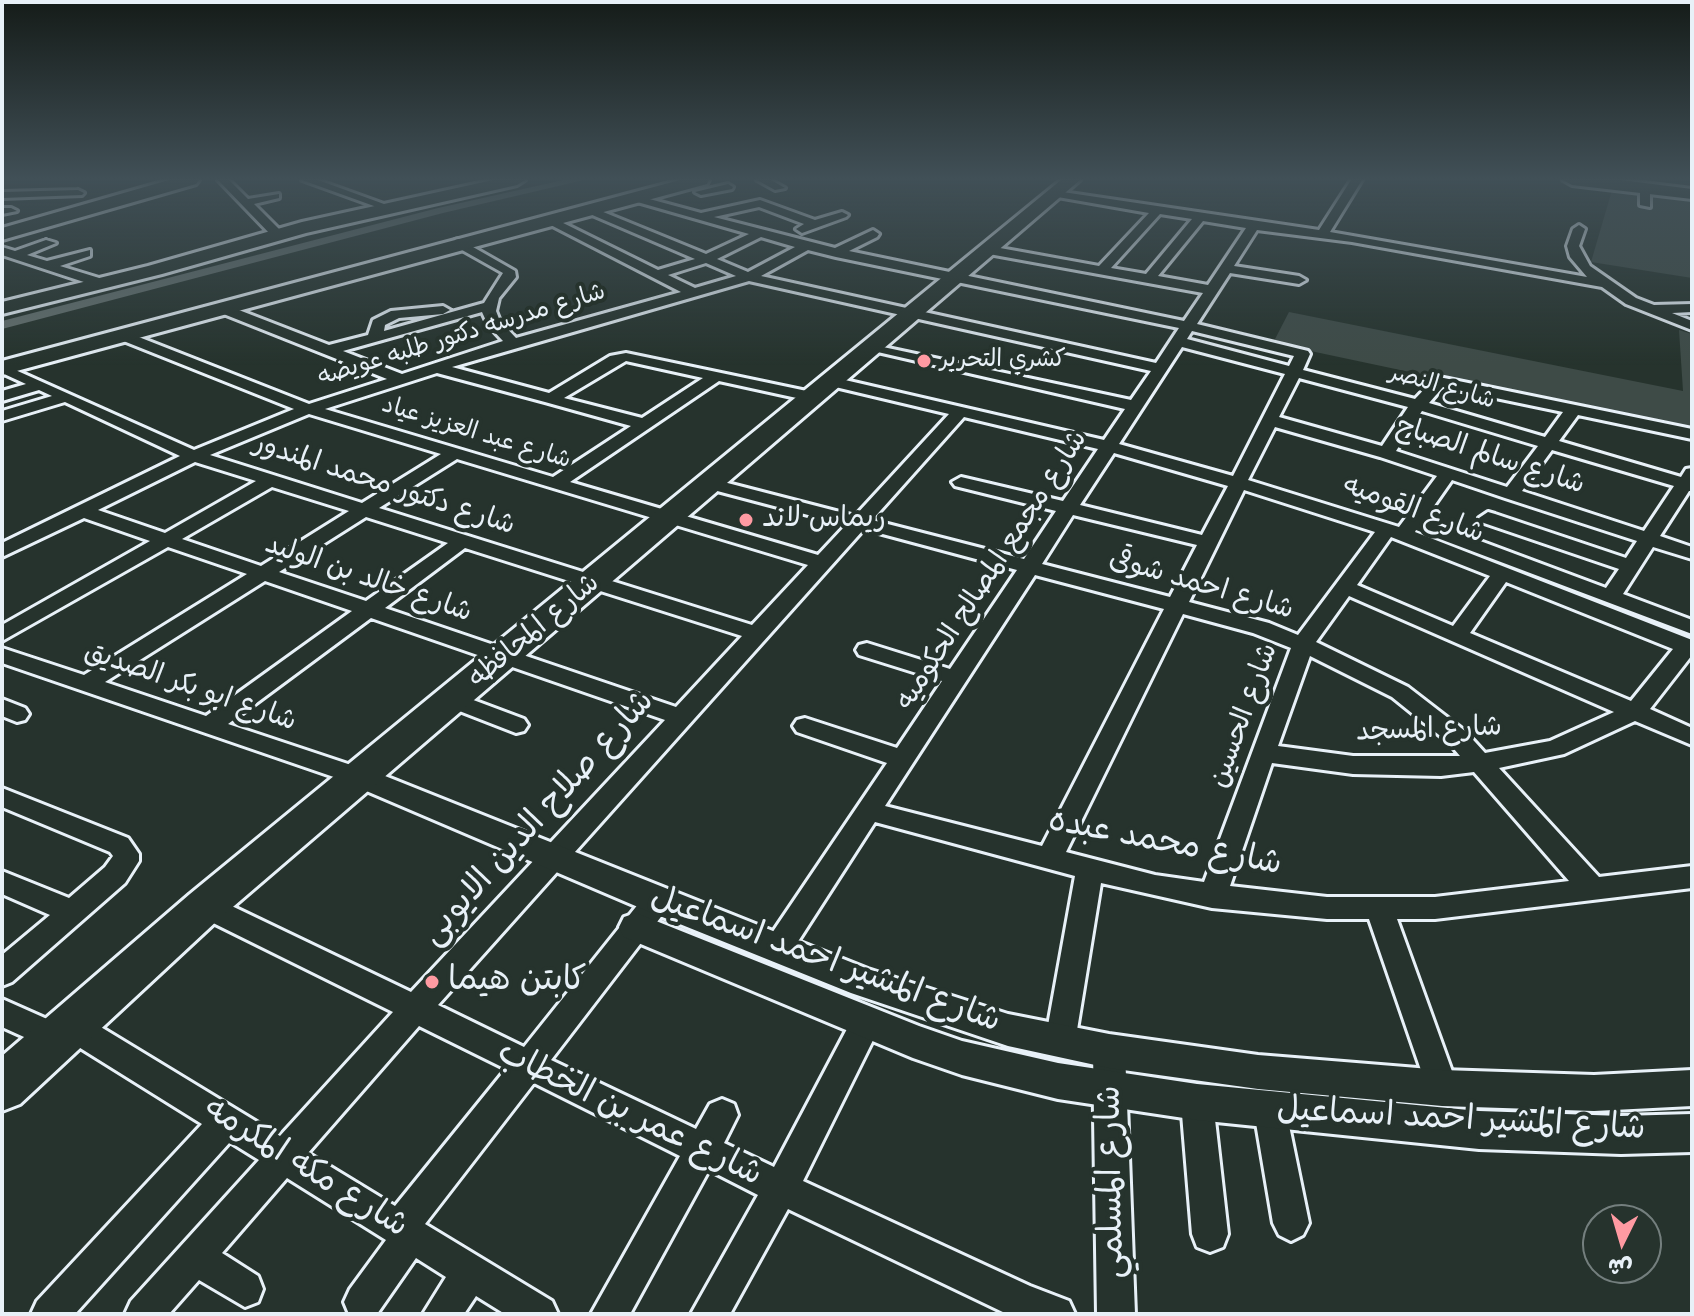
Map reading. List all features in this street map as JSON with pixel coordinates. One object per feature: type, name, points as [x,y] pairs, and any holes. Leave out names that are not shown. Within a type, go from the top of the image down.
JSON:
[{"type":"main road","points":[[2,308],[104,284],[251,241]]},
{"type":"main road","points":[[6,369],[474,241]]},
{"type":"main road","name":"شارع المحافظه","points":[[2,1088],[205,906],[595,583],[999,241]]},
{"type":"street","points":[[592,241],[692,292]]},
{"type":"street","points":[[615,253],[652,241]]},
{"type":"street","points":[[660,241],[749,277],[1160,368]]},
{"type":"street","points":[[657,274],[704,260],[743,241]]},
{"type":"street","name":"شارع النصر","points":[[789,241],[1183,333],[1295,373],[1690,481]]},
{"type":"street","points":[[836,253],[859,241]]},
{"type":"street","points":[[1102,270],[1129,241]]},
{"type":"street","points":[[1149,279],[1180,241]]},
{"type":"street","name":"شارع مجمع المصالح الحكوميه","points":[[778,948],[1244,241]]},
{"type":"street","points":[[1359,241],[1601,283]]},
{"type":"street","points":[[1575,241],[1576,257],[1601,283],[1651,310],[1692,326]]},
{"type":"street","points":[[2,267],[15,255],[50,243]]},
{"type":"street","points":[[462,245],[509,271],[509,277],[492,297],[489,306],[493,322],[513,343]]},
{"type":"street","points":[[749,277],[806,246]]},
{"type":"street","points":[[989,250],[1211,290]]},
{"type":"street","points":[[49,265],[86,253]]},
{"type":"street","points":[[15,255],[104,284]]},
{"type":"street","points":[[904,268],[918,257]]},
{"type":"street","points":[[1226,268],[1299,280]]},
{"type":"street","name":"شارع مدرسه دكتور طلبه عويضه","points":[[194,456],[308,409],[513,343],[749,277]]},
{"type":"street","points":[[329,350],[489,306]]},
{"type":"street","points":[[1651,310],[1692,308]]},
{"type":"street","points":[[226,310],[402,379]]},
{"type":"street","name":"شارع عبد العزيز عياد","points":[[126,337],[308,409],[822,563]]},
{"type":"street","points":[[874,347],[1135,406]]},
{"type":"street","name":"شارع القوميه","points":[[551,399],[622,357],[716,376],[960,412],[1241,476],[1611,596],[1690,641]]},
{"type":"street","points":[[436,368],[644,424]]},
{"type":"street","name":"شارع دكتور محمد المندور","points":[[6,369],[194,456],[757,634]]},
{"type":"street","points":[[1049,859],[1295,373]]},
{"type":"street","points":[[556,483],[716,376]]},
{"type":"street","points":[[1386,453],[1418,405],[1439,382],[1692,434]]},
{"type":"street","points":[[2,396],[41,385]]},
{"type":"street","points":[[2,416],[66,397]]},
{"type":"street","points":[[1511,494],[1574,409]]},
{"type":"street","name":"شارع صلاح الدين الايوبى","points":[[144,1314],[414,1010],[960,412]]},
{"type":"street","name":"شارع سالم الصباح","points":[[1270,420],[1386,453],[1692,553]]},
{"type":"street","points":[[86,684],[455,453]]},
{"type":"street","points":[[2,551],[194,456]]},
{"type":"street","name":"شارع الحسين","points":[[1212,897],[1303,644],[1345,587],[1402,529],[1448,473]]},
{"type":"street","points":[[2,634],[271,480]]},
{"type":"street","points":[[1611,596],[1690,481]]},
{"type":"street","points":[[961,482],[1208,542]]},
{"type":"street","name":"شارع احمد شوقى","points":[[712,484],[1261,628],[1369,674],[1430,713],[1482,763],[1593,889]]},
{"type":"street","name":"شارع خالد بن الوليد","points":[[82,511],[681,717]]},
{"type":"street","points":[[1488,518],[1631,566]]},
{"type":"street","name":"شارع القوميه","points":[[1402,529],[1502,573],[1690,641]]},
{"type":"street","points":[[209,726],[464,540]]},
{"type":"street","points":[[1458,634],[1502,573]]},
{"type":"street","points":[[1345,587],[1692,737]]},
{"type":"street","points":[[1636,711],[1690,641]]},
{"type":"street","points":[[867,650],[956,678]]},
{"type":"street","name":"شارع ابو بكر الصديق","points":[[2,655],[360,777]]},
{"type":"street","points":[[452,700],[516,725]]},
{"type":"street","name":"شارع المسجد","points":[[1263,753],[1353,765],[1441,767],[1482,763],[1555,748],[1585,737],[1636,711]]},
{"type":"street","points":[[805,726],[902,759]]},
{"type":"street","name":"شارع المشير احمد اسماعيل","points":[[360,777],[554,857],[646,914],[859,1006],[962,1058],[1029,1075],[1110,1089],[1270,1111],[1479,1130],[1621,1135],[1692,1133]]},
{"type":"street","points":[[2,797],[119,845],[126,854],[126,861],[115,875],[2,973]]},
{"type":"street","name":"شارع محمد عبده","points":[[868,811],[1090,870],[1212,897],[1327,908],[1379,909],[1489,903],[1692,877]]},
{"type":"street","points":[[1060,1042],[1090,870]]},
{"type":"street","points":[[2,882],[72,912]]},
{"type":"street","name":"شارع عمر بن الخطاب","points":[[205,906],[1035,1310]]},
{"type":"street","points":[[1379,909],[1442,1088]]},
{"type":"street","points":[[363,1302],[406,1231],[528,1065],[646,914]]},
{"type":"street","name":"شارع المشير احمد اسماعيل","points":[[646,914],[778,948],[859,1006],[958,1015],[1060,1042],[1109,1051],[1258,1072],[1442,1088],[1594,1093],[1692,1088]]},
{"type":"street","points":[[710,1314],[781,1188],[859,1006]]},
{"type":"street","name":"شارع مكه المكرمه","points":[[2,1012],[62,1031],[227,1121],[539,1314]]},
{"type":"street","name":"شارع المسلمي","points":[[1109,1051],[1116,1314]]},
{"type":"street","points":[[1197,1102],[1210,1234]]},
{"type":"street","points":[[1270,1111],[1291,1223]]},
{"type":"street","points":[[610,1314],[722,1115]]},
{"type":"street","points":[[62,1310],[227,1121]]},
{"type":"street","points":[[195,1256],[245,1289]]},
{"type":"street","points":[[442,1314],[471,1272]]},
{"type":"shaded area","points":[[1597,241],[1692,241],[1692,278],[1591,262]]},
{"type":"shaded area","points":[[1289,312],[1683,391],[1679,330],[1692,334],[1692,432],[1273,343]]},
{"type":"waterway","points":[[2,325],[322,241]]},
{"type":"place","name":"كشري التحرير","points":[[924,361]]},
{"type":"place","name":"ريماس لاند","points":[[746,520]]},
{"type":"place","name":"كابتن هيما","points":[[432,982]]}]
